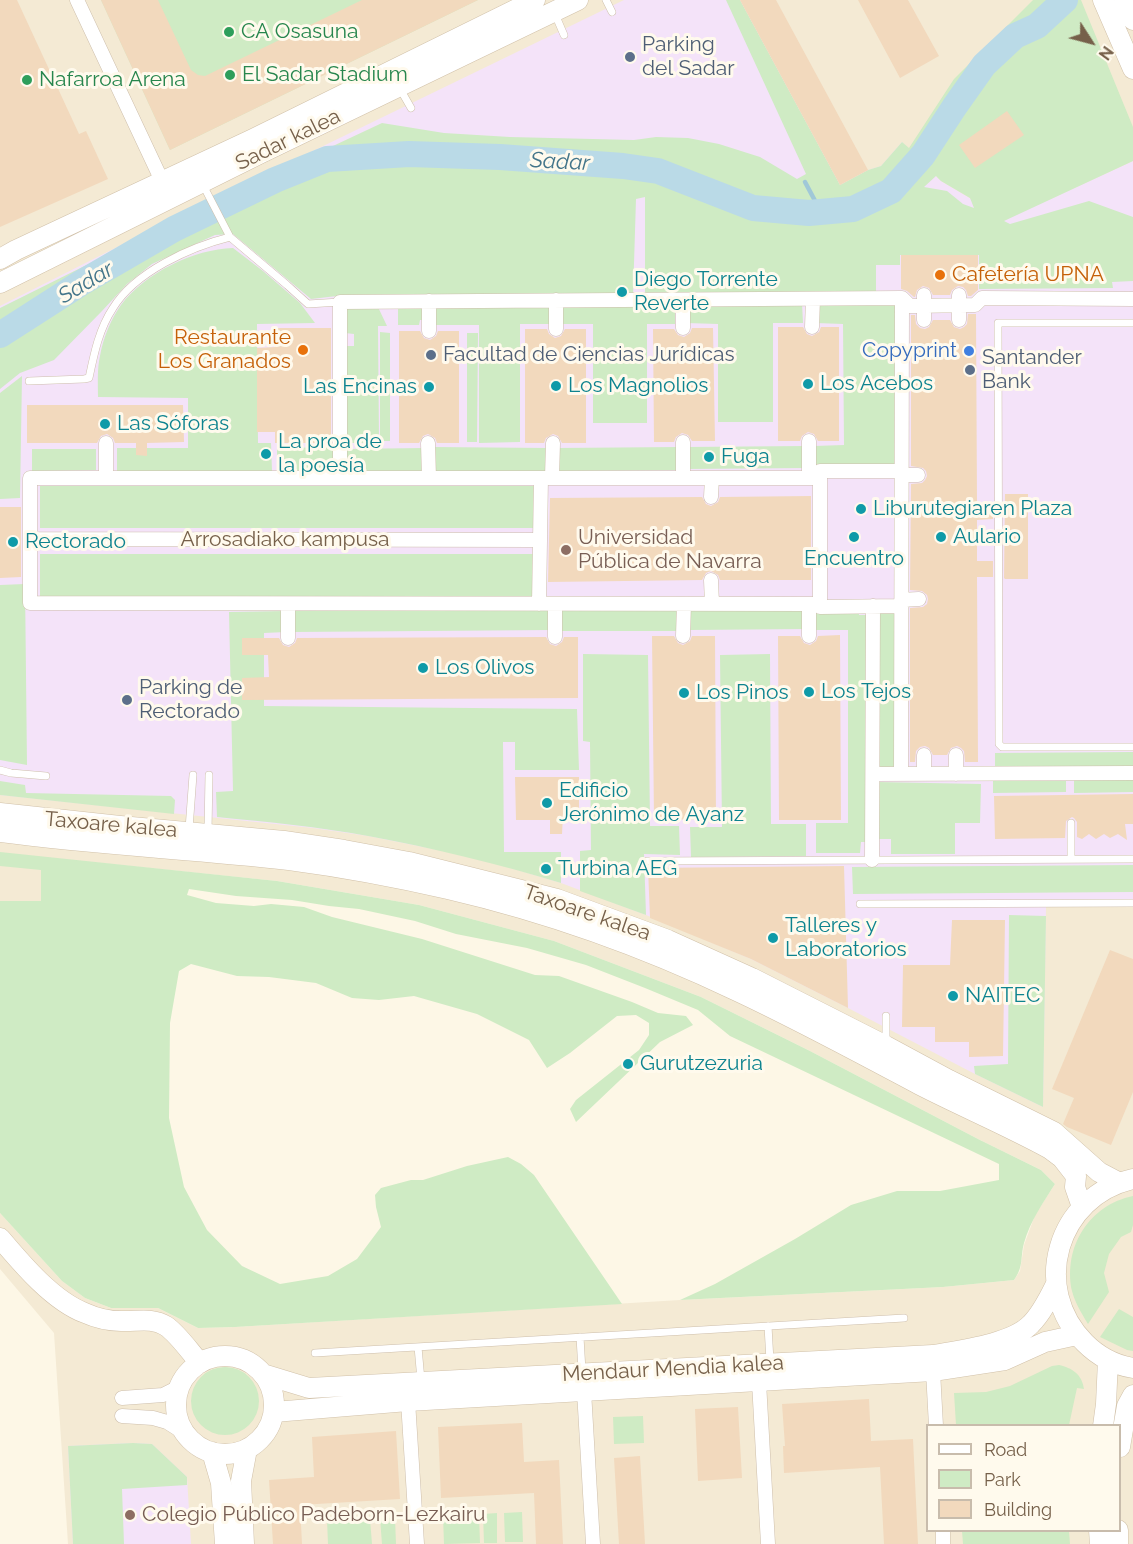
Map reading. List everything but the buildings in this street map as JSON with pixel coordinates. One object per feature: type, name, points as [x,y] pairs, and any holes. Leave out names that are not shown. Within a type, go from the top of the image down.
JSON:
[{"type":"street","points":[[77,0],[162,181]]},
{"type":"street","name":"Sadar kalea","points":[[0,259],[253,139],[536,0]]},
{"type":"street","name":"Sadar kalea","points":[[0,283],[201,182],[578,0]]},
{"type":"street","points":[[1125,0],[1133,20]]},
{"type":"street","points":[[1106,6],[1133,69]]},
{"type":"street","points":[[340,478],[340,302],[902,298],[910,306],[924,300],[959,307],[975,305],[982,298],[1133,299]]},
{"type":"street","points":[[901,774],[902,298]]},
{"type":"street","points":[[813,299],[813,327]]},
{"type":"street","points":[[556,300],[556,329]]},
{"type":"street","points":[[683,300],[683,328]]},
{"type":"street","points":[[924,300],[924,320]]},
{"type":"street","points":[[429,301],[429,331]]},
{"type":"street","points":[[809,441],[815,478],[814,604],[809,636]]},
{"type":"street","points":[[106,442],[106,478]]},
{"type":"street","points":[[683,442],[683,478]]},
{"type":"street","points":[[428,443],[429,478]]},
{"type":"street","points":[[539,604],[539,540],[546,478],[553,443]]},
{"type":"street","points":[[815,478],[820,471],[918,475]]},
{"type":"street","points":[[815,478],[30,478],[30,603],[814,604],[820,607],[873,606],[919,599]]},
{"type":"street","points":[[711,497],[712,478]]},
{"type":"street","name":"Arrosadiako kampusa","points":[[30,539],[539,540]]},
{"type":"street","points":[[711,580],[712,604]]},
{"type":"street","points":[[288,604],[288,638]]},
{"type":"street","points":[[555,604],[555,637]]},
{"type":"street","points":[[683,636],[684,604]]},
{"type":"street","points":[[872,860],[873,606]]},
{"type":"street","points":[[924,755],[924,774]]},
{"type":"street","points":[[956,755],[956,774]]},
{"type":"street","points":[[873,774],[1133,773]]},
{"type":"street","name":"Taxoare kalea","points":[[0,813],[284,841],[344,850],[410,862],[557,900],[668,940],[752,978],[1054,1132],[1099,1172],[1125,1181]]},
{"type":"street","name":"Taxoare kalea","points":[[0,832],[342,868],[446,889],[541,914],[635,947],[736,990],[1050,1149],[1062,1158],[1076,1176],[1074,1188],[1082,1207]]},
{"type":"street","points":[[1125,1181],[1098,1192],[1082,1207],[1066,1229],[1057,1256],[1056,1284],[1063,1311],[1077,1335],[1107,1360],[1133,1368]]},
{"type":"street","points":[[0,1238],[26,1268],[61,1299],[83,1313],[101,1319],[121,1322],[146,1320],[165,1326],[200,1363]]},
{"type":"street","name":"Mendaur Mendia kalea","points":[[274,1412],[408,1401],[770,1364],[933,1355],[983,1347],[1022,1332],[1030,1326],[1045,1306],[1056,1284]]},
{"type":"street","name":"Mendaur Mendia kalea","points":[[263,1374],[309,1388],[421,1382],[759,1382],[933,1371],[1005,1360],[1045,1342],[1077,1335]]},
{"type":"street","points":[[122,1416],[153,1418],[167,1422],[186,1434],[198,1446],[212,1452],[236,1453],[260,1440],[269,1427],[274,1412],[274,1399],[263,1374],[253,1364],[240,1358],[227,1356],[200,1363],[189,1373],[177,1398],[180,1423],[186,1434]]},
{"type":"street","points":[[1103,1424],[1107,1360]]},
{"type":"street","points":[[933,1371],[936,1424]]},
{"type":"street","points":[[759,1382],[768,1544]]},
{"type":"street","points":[[583,1383],[593,1544]]},
{"type":"street","points":[[122,1398],[163,1395],[181,1386]]},
{"type":"street","points":[[1121,1437],[1127,1406],[1133,1395]]},
{"type":"street","points":[[408,1401],[417,1544]]},
{"type":"street","points":[[244,1544],[241,1481],[247,1449]]},
{"type":"street","points":[[212,1452],[221,1483],[225,1544]]},
{"type":"lane","points":[[606,0],[612,12]]},
{"type":"lane","points":[[554,12],[564,35]]},
{"type":"lane","points":[[399,87],[411,108]]},
{"type":"lane","points":[[201,182],[230,237],[308,304],[340,302]]},
{"type":"lane","points":[[29,381],[89,378],[101,332],[122,295],[150,272],[171,260],[230,237]]},
{"type":"lane","points":[[1133,322],[998,323],[1002,505],[1000,746],[1133,747]]},
{"type":"lane","points":[[0,770],[45,776]]},
{"type":"lane","points":[[193,775],[199,833]]},
{"type":"lane","points":[[199,833],[209,775]]},
{"type":"lane","points":[[1071,824],[1071,859]]},
{"type":"lane","points":[[647,861],[1133,859]]},
{"type":"lane","points":[[860,904],[1133,903]]},
{"type":"lane","points":[[886,1016],[886,1046]]},
{"type":"lane","points":[[315,1353],[904,1318]]},
{"type":"lane","points":[[768,1326],[770,1364]]},
{"type":"lane","points":[[580,1337],[583,1383]]},
{"type":"lane","points":[[418,1347],[421,1382]]},
{"type":"lane","points":[[122,1398],[122,1416]]},
{"type":"shaded area","name":"Universidad Pública de Navarra","points":[[0,0],[1133,0],[1133,1544],[68,1544],[54,1333],[0,1269],[0,1213],[62,1281],[85,1298],[111,1308],[158,1308],[198,1328],[235,1327],[680,1300],[943,1287],[1014,1280],[1020,1271],[1024,1245],[1035,1215],[1055,1184],[1041,1170],[701,997],[554,941],[419,905],[277,881],[41,857],[41,902],[0,901]]},
{"type":"shaded area","name":"Universidad Pública de Navarra","points":[[624,0],[740,0],[840,185],[868,170],[881,166],[902,142],[941,181],[973,200],[985,229],[1133,161],[1133,907],[1046,907],[1043,1107],[751,959],[646,915],[561,883],[453,853],[368,836],[313,828],[0,795],[0,306],[177,217]]},
{"type":"shaded area","name":"Colegio Público Padeborn-Lezkairu","points":[[152,1444],[187,1477],[191,1544],[73,1544],[68,1446]]},
{"type":"green space","name":"El Sadar Stadium","points":[[101,0],[478,0],[170,150]]},
{"type":"green space","points":[[726,0],[740,0],[840,185],[868,170],[881,166],[902,142],[909,148],[954,79],[1033,0],[1081,0],[1133,127],[1133,161],[1004,221],[1010,224],[1089,201],[1133,217],[1133,281],[1112,282],[1113,288],[979,289],[979,255],[900,255],[900,265],[876,265],[876,295],[645,296],[645,197],[636,199],[633,296],[337,296],[311,299],[233,234],[215,235],[152,264],[127,284],[54,360],[20,373],[0,389],[0,308],[205,206],[382,123],[444,133],[510,137],[634,140],[656,137],[688,138],[719,144],[760,157],[797,179],[806,174]],"holes":[[[936,176],[970,198],[974,208],[963,204],[947,191],[924,187]]]},
{"type":"green space","points":[[233,248],[300,303],[315,323],[257,324],[258,443],[271,443],[272,471],[117,472],[117,448],[188,448],[188,398],[98,397],[100,356],[105,336],[114,316],[131,293],[171,265],[202,253]]},
{"type":"green space","points":[[675,303],[675,324],[647,324],[647,423],[593,423],[593,324],[560,324],[560,304]]},
{"type":"green space","points":[[802,303],[803,323],[773,323],[773,422],[718,422],[718,324],[686,323],[686,304]]},
{"type":"green space","points":[[815,303],[898,303],[899,468],[814,469],[814,446],[844,445],[843,324],[816,323]]},
{"type":"green space","points":[[398,304],[424,305],[425,320],[420,320],[419,325],[398,325]]},
{"type":"green space","points":[[345,305],[377,305],[387,326],[378,326],[379,443],[346,443],[346,346],[354,346],[354,334],[345,333]]},
{"type":"green space","points":[[436,305],[550,305],[551,324],[520,324],[520,442],[479,443],[479,325],[436,325]]},
{"type":"green space","points":[[380,332],[390,333],[390,441],[380,441]]},
{"type":"green space","points":[[467,333],[478,333],[477,442],[467,442]]},
{"type":"green space","points":[[22,376],[20,498],[0,499],[0,393]]},
{"type":"green space","points":[[805,446],[805,468],[687,469],[687,447]]},
{"type":"green space","points":[[338,447],[338,470],[277,471],[277,448]]},
{"type":"green space","points":[[434,447],[548,448],[548,471],[433,471]]},
{"type":"green space","points":[[679,447],[679,470],[557,471],[557,448]]},
{"type":"green space","points":[[424,448],[424,471],[346,471],[345,449]]},
{"type":"green space","points":[[32,449],[96,449],[96,470],[32,471]]},
{"type":"green space","points":[[40,486],[534,486],[534,528],[40,528]]},
{"type":"green space","points":[[40,554],[534,554],[534,596],[40,597]]},
{"type":"green space","points":[[25,584],[27,765],[0,760],[0,585]]},
{"type":"green space","points":[[805,609],[805,629],[689,630],[688,611]]},
{"type":"green space","points":[[812,609],[859,609],[859,615],[869,615],[869,842],[861,842],[860,853],[816,853],[816,823],[848,823],[848,630],[812,630]]},
{"type":"green space","points":[[552,610],[552,630],[294,632],[294,611]]},
{"type":"green space","points":[[560,610],[678,610],[678,631],[560,631]]},
{"type":"green space","points":[[285,611],[286,632],[264,633],[264,706],[577,709],[579,770],[515,770],[515,742],[503,742],[504,852],[561,852],[561,883],[466,857],[393,841],[312,827],[217,817],[216,792],[233,791],[229,612]]},
{"type":"green space","points":[[897,611],[897,769],[876,769],[876,612]]},
{"type":"green space","points":[[583,654],[648,655],[650,826],[679,826],[680,855],[644,854],[646,915],[580,891],[580,851],[591,850],[590,742],[583,741]]},
{"type":"green space","points":[[770,654],[771,824],[806,824],[806,856],[691,857],[690,827],[722,827],[720,655]]},
{"type":"green space","points":[[1133,752],[1133,767],[995,768],[995,753]]},
{"type":"green space","points":[[1074,779],[1133,779],[1133,792],[1074,793]]},
{"type":"green space","points":[[0,781],[25,785],[26,793],[171,796],[175,800],[174,814],[0,795]]},
{"type":"green space","points":[[993,781],[1066,781],[1066,792],[993,793]]},
{"type":"green space","points":[[878,782],[981,784],[980,823],[955,823],[955,854],[891,854],[891,839],[877,839]]},
{"type":"green space","points":[[0,852],[277,881],[419,905],[554,941],[701,997],[1041,1170],[1055,1184],[1030,1227],[1024,1243],[1021,1266],[1014,1280],[943,1287],[680,1300],[715,1284],[851,1205],[897,1191],[940,1191],[999,1180],[999,1164],[730,1036],[698,1010],[586,965],[527,948],[456,934],[415,921],[359,909],[189,889],[187,895],[216,903],[304,907],[332,917],[422,939],[535,975],[559,976],[658,1013],[686,1016],[693,1025],[660,1042],[576,1122],[570,1109],[576,1100],[639,1050],[649,1035],[649,1023],[636,1015],[617,1016],[547,1068],[529,1040],[477,1014],[414,996],[379,1000],[352,998],[316,983],[269,977],[237,976],[191,964],[179,971],[170,1023],[169,1118],[184,1187],[207,1230],[242,1266],[280,1284],[328,1276],[357,1259],[381,1227],[375,1195],[381,1188],[411,1180],[423,1180],[467,1166],[508,1157],[534,1175],[622,1304],[198,1328],[158,1308],[111,1308],[85,1298],[62,1281],[0,1213],[0,901],[41,901],[41,870],[0,866]]},
{"type":"green space","points":[[1133,865],[1133,892],[853,894],[852,867]]},
{"type":"green space","points":[[1009,915],[1046,916],[1043,1107],[975,1074],[974,1066],[1008,1064]]},
{"type":"green space","points":[[1133,1196],[1131,1232],[1121,1237],[1109,1254],[1104,1273],[1109,1292],[1088,1324],[1072,1291],[1070,1275],[1076,1244],[1092,1218],[1117,1201]]},
{"type":"green space","points":[[1119,1309],[1133,1317],[1133,1351],[1100,1337]]},
{"type":"green space","points":[[1059,1365],[1076,1372],[1084,1389],[1077,1388],[1069,1424],[956,1424],[954,1393],[986,1392],[1010,1386],[1052,1366]]},
{"type":"green space","points":[[225,1367],[238,1370],[249,1377],[256,1388],[259,1401],[256,1414],[249,1425],[238,1432],[225,1435],[212,1432],[201,1425],[194,1414],[191,1401],[194,1388],[201,1377],[212,1370]]},
{"type":"green space","points":[[643,1416],[644,1443],[614,1444],[613,1417]]},
{"type":"green space","name":"Colegio Público Padeborn-Lezkairu","points":[[152,1444],[187,1477],[187,1485],[122,1489],[124,1544],[73,1544],[68,1446]]},
{"type":"green space","points":[[522,1512],[523,1542],[505,1542],[504,1513]]},
{"type":"green space","points":[[497,1513],[497,1543],[484,1543],[483,1514]]},
{"type":"green space","points":[[479,1514],[480,1543],[444,1544],[443,1516]]},
{"type":"green space","points":[[380,1518],[395,1518],[396,1544],[382,1544]]},
{"type":"green space","points":[[370,1519],[372,1544],[328,1544],[327,1520]]},
{"type":"green space","points":[[962,1532],[1069,1532],[1070,1544],[963,1544]]},
{"type":"waterway","name":"Sadar","points":[[0,335],[81,283],[174,229],[275,180],[327,159],[409,154],[500,157],[623,166],[658,171],[753,208],[809,213],[853,209],[891,191],[923,155],[984,65],[1015,36],[1037,26],[1065,0]]},
{"type":"waterway","points":[[805,182],[821,212]]},
{"type":"place","name":"CA Osasuna","points":[[229,32]]},
{"type":"place","name":"Parking del Sadar","points":[[630,57]]},
{"type":"place","name":"El Sadar Stadium","points":[[230,75]]},
{"type":"place","name":"Nafarroa Arena","points":[[27,80]]},
{"type":"place","name":"Cafetería UPNA","points":[[940,275]]},
{"type":"place","name":"Diego Torrente Reverte","points":[[622,292]]},
{"type":"place","name":"Restaurante Los Granados","points":[[303,350]]},
{"type":"place","name":"Copyprint","points":[[969,351]]},
{"type":"place","name":"Facultad de Ciencias Jurídicas","points":[[431,355]]},
{"type":"place","name":"Santander Bank","points":[[970,370]]},
{"type":"place","name":"Los Acebos","points":[[808,384]]},
{"type":"place","name":"Los Magnolios","points":[[556,386]]},
{"type":"place","name":"Las Encinas","points":[[429,387]]},
{"type":"place","name":"Las Sóforas","points":[[105,424]]},
{"type":"place","name":"La proa de la poesía","points":[[266,454]]},
{"type":"place","name":"Fuga","points":[[709,457]]},
{"type":"place","name":"Liburutegiaren Plaza","points":[[861,509]]},
{"type":"place","name":"Encuentro","points":[[854,537]]},
{"type":"place","name":"Aulario","points":[[941,537]]},
{"type":"place","name":"Rectorado","points":[[13,542]]},
{"type":"place","name":"Universidad Pública de Navarra","points":[[566,550]]},
{"type":"place","name":"Los Olivos","points":[[423,668]]},
{"type":"place","name":"Los Tejos","points":[[809,692]]},
{"type":"place","name":"Los Pinos","points":[[684,693]]},
{"type":"place","name":"Parking de Rectorado","points":[[127,700]]},
{"type":"place","name":"Edificio Jerónimo de Ayanz","points":[[547,803]]},
{"type":"place","name":"Turbina AEG","points":[[546,869]]},
{"type":"place","name":"Talleres y Laboratorios","points":[[773,938]]},
{"type":"place","name":"NAITEC","points":[[953,996]]},
{"type":"place","name":"Gurutzezuria","points":[[628,1064]]},
{"type":"place","name":"Colegio Público Padeborn-Lezkairu","points":[[130,1515]]}]
